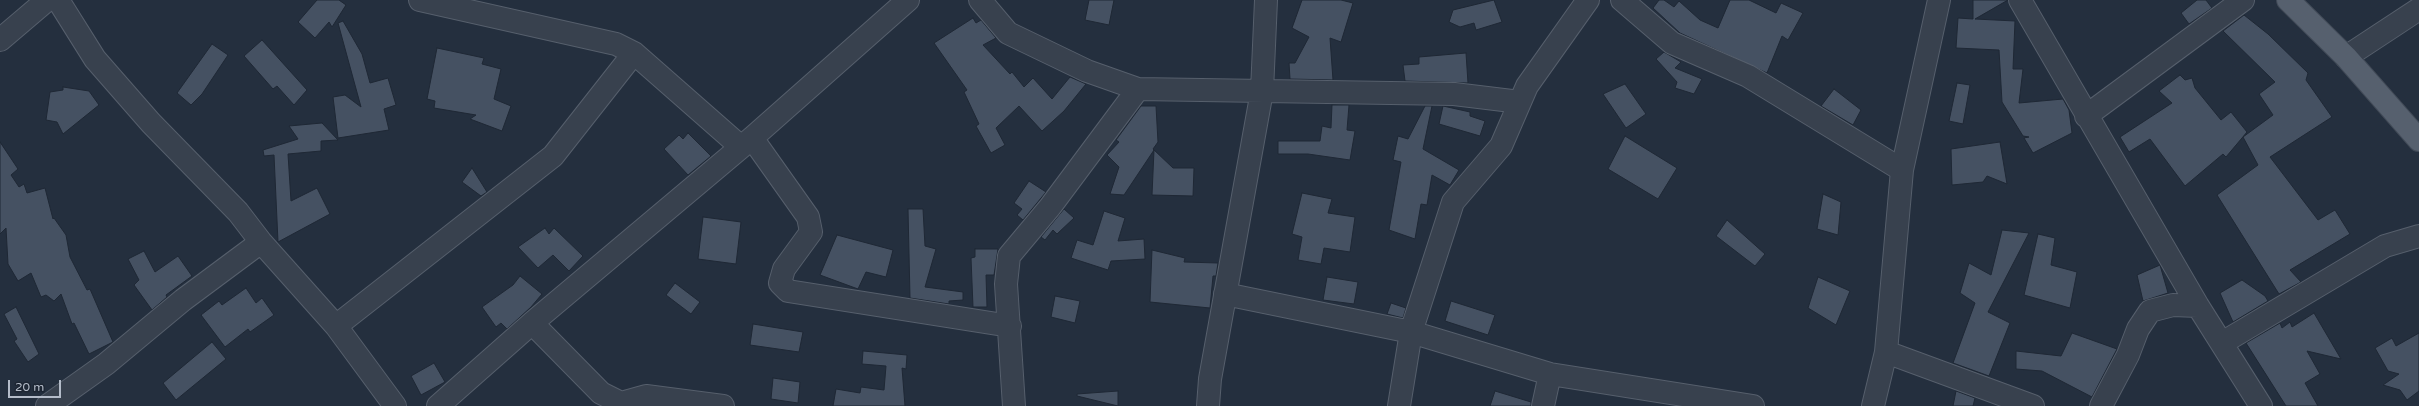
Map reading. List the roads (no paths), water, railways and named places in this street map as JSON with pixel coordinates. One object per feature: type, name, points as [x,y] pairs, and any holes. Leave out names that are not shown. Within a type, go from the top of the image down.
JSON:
[{"type":"main road","points":[[2288,0],[2346,57],[2419,140]]},
{"type":"street","points":[[0,40],[47,0]]},
{"type":"street","points":[[58,0],[95,59],[151,123],[238,212],[261,242],[336,326],[395,406]]},
{"type":"street","points":[[420,0],[616,44],[634,53],[747,142],[808,217],[811,232],[784,269],[780,283],[788,292],[1010,326]]},
{"type":"street","points":[[438,406],[532,323],[747,142],[908,0]]},
{"type":"street","points":[[980,0],[1008,32],[1087,71],[1138,89],[1454,94],[1520,102]]},
{"type":"street","points":[[1208,406],[1210,379],[1262,91],[1266,0]]},
{"type":"street","points":[[1399,406],[1412,332],[1453,202],[1501,146],[1527,86],[1588,0]]},
{"type":"street","points":[[1622,0],[1672,43],[1748,76],[1902,170]]},
{"type":"street","points":[[1874,406],[1886,352],[1902,170],[1939,0]]},
{"type":"street","points":[[2020,0],[2086,116],[2198,306],[2261,406]]},
{"type":"street","points":[[2086,116],[2243,0]]},
{"type":"street","points":[[2346,57],[2419,9]]},
{"type":"street","points":[[336,326],[553,156],[634,53]]},
{"type":"street","points":[[1014,406],[1010,326],[1006,284],[1009,256],[1050,207],[1138,89]]},
{"type":"street","points":[[2222,343],[2385,246],[2419,236]]},
{"type":"street","points":[[47,406],[106,364],[183,300],[261,242]]},
{"type":"street","points":[[1225,294],[1412,332],[1550,374],[1753,406]]},
{"type":"street","points":[[2101,406],[2128,355],[2138,328],[2150,311],[2173,305],[2198,306]]},
{"type":"street","points":[[532,323],[601,393],[621,403],[646,396],[723,406]]},
{"type":"street","points":[[1886,352],[2033,406]]},
{"type":"street","points":[[1543,406],[1550,374]]}]
